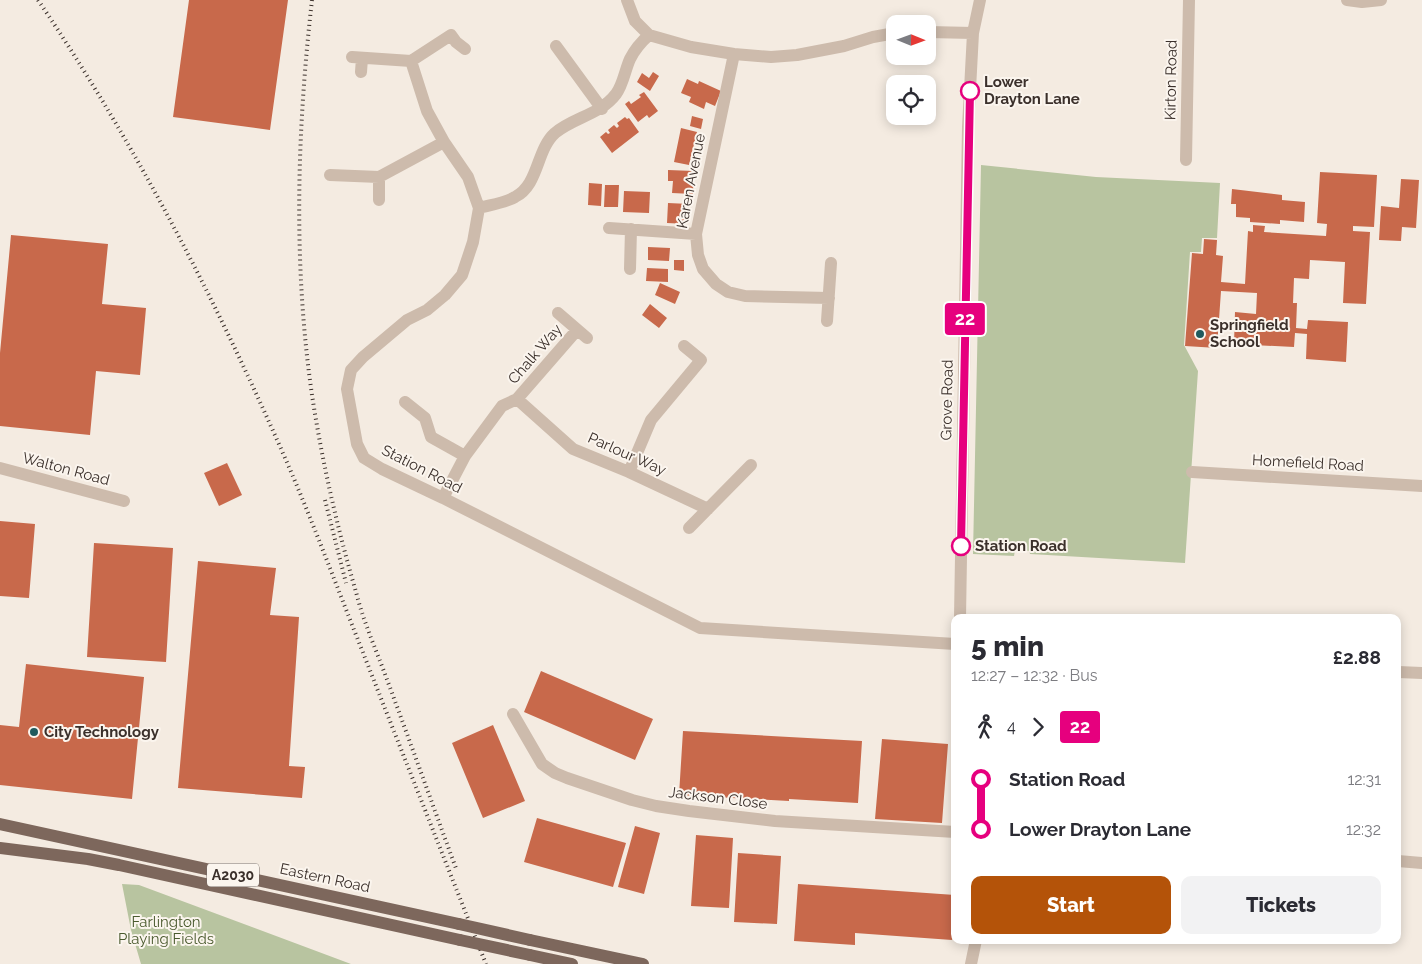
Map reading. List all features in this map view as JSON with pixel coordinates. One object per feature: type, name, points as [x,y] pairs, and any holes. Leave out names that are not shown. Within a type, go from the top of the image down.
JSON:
[{"type":"main road","name":"Eastern Road","points":[[0,824],[643,964]]},
{"type":"main road","name":"Eastern Road","points":[[0,848],[88,859],[119,865],[572,964]]},
{"type":"street","points":[[627,0],[635,21],[649,35],[691,47],[734,54],[770,57],[798,55],[844,46],[886,35]]},
{"type":"street","points":[[936,32],[973,33],[980,0]]},
{"type":"street","name":"Kirton Road","points":[[1186,160],[1189,0]]},
{"type":"street","points":[[1347,0],[1381,0]]},
{"type":"street","name":"Grove Road","points":[[960,614],[968,137],[973,33]]},
{"type":"street","points":[[361,72],[357,58],[411,61],[451,35],[465,49]]},
{"type":"street","points":[[478,208],[515,198],[523,192],[529,184],[543,148],[553,135],[565,125],[602,109],[617,93],[630,59],[637,47],[649,35]]},
{"type":"street","points":[[556,46],[602,109]]},
{"type":"street","name":"Karen Avenue","points":[[734,54],[696,234],[698,255],[703,269],[716,284],[728,292],[745,296],[829,298]]},
{"type":"street","name":"Station Road","points":[[411,61],[427,111],[444,142],[468,177],[478,208],[473,242],[462,275],[445,295],[427,310],[407,320],[362,357],[351,370],[347,389],[357,444],[364,458],[382,469],[700,628],[951,644]]},
{"type":"street","points":[[330,175],[379,177],[444,142]]},
{"type":"street","points":[[379,177],[379,200]]},
{"type":"street","points":[[609,228],[696,234]]},
{"type":"street","points":[[630,269],[631,229]]},
{"type":"street","points":[[827,321],[831,263]]},
{"type":"street","name":"Chalk Way","points":[[558,313],[587,338]]},
{"type":"street","name":"Chalk Way","points":[[517,399],[577,330]]},
{"type":"street","points":[[629,472],[651,420],[701,360],[684,346]]},
{"type":"street","points":[[443,498],[465,456],[502,406],[517,399]]},
{"type":"street","name":"Parlour Way","points":[[517,399],[573,449],[629,472],[708,509]]},
{"type":"street","points":[[405,402],[425,418],[431,437],[465,456]]},
{"type":"street","points":[[689,528],[752,465]]},
{"type":"street","name":"Walton Road","points":[[0,468],[124,501]]},
{"type":"street","name":"Homefield Road","points":[[1192,472],[1422,486]]},
{"type":"street","points":[[1401,672],[1422,673]]},
{"type":"street","name":"Jackson Close","points":[[513,714],[542,764],[566,778],[632,800],[689,811],[775,821],[951,832]]},
{"type":"street","points":[[1401,862],[1422,863]]},
{"type":"street","points":[[971,964],[975,944]]},
{"type":"green space","points":[[981,165],[1096,177],[1220,183],[1217,238],[1202,238],[1201,252],[1190,252],[1184,345],[1198,371],[1185,563],[1030,554],[1029,551],[1015,550],[1014,556],[973,554]]},
{"type":"green space","name":"Farlington Playing Fields","points":[[122,884],[139,885],[351,964],[141,964],[131,930]]},
{"type":"building","points":[[189,0],[288,0],[270,130],[173,117]]},
{"type":"building","points":[[653,72],[659,76],[650,91],[637,82],[642,73],[649,78]]},
{"type":"building","points":[[687,79],[698,84],[699,81],[721,91],[715,106],[706,102],[704,109],[689,102],[691,97],[681,93]]},
{"type":"building","points":[[644,92],[658,111],[649,118],[647,115],[638,122],[625,104],[629,101],[631,104],[641,97],[639,95]]},
{"type":"building","points":[[692,116],[703,119],[701,129],[690,126]]},
{"type":"building","points":[[625,117],[629,118],[639,132],[612,153],[600,137],[606,132],[610,133],[608,130],[614,125],[617,128],[619,126],[617,123]]},
{"type":"building","points":[[681,128],[697,132],[689,165],[674,162]]},
{"type":"building","points":[[668,170],[694,171],[693,194],[672,193],[673,181],[668,181]]},
{"type":"building","points":[[1320,172],[1377,175],[1374,227],[1353,226],[1353,231],[1370,232],[1366,304],[1343,303],[1345,262],[1310,260],[1309,279],[1294,278],[1293,303],[1297,303],[1296,328],[1307,329],[1308,320],[1348,322],[1346,362],[1306,359],[1307,334],[1295,333],[1294,347],[1234,344],[1235,312],[1256,314],[1257,293],[1221,291],[1217,348],[1185,346],[1192,253],[1203,254],[1204,239],[1217,240],[1216,255],[1223,256],[1221,282],[1245,284],[1248,231],[1253,232],[1253,225],[1265,226],[1264,232],[1326,236],[1327,224],[1317,223]]},
{"type":"building","points":[[1401,179],[1419,180],[1416,228],[1402,227],[1401,241],[1379,240],[1381,206],[1399,208]]},
{"type":"building","points":[[589,183],[602,184],[601,206],[588,205]]},
{"type":"building","points":[[605,185],[619,185],[618,207],[604,207]]},
{"type":"building","points":[[1232,189],[1282,195],[1282,200],[1305,202],[1304,222],[1280,220],[1280,224],[1250,222],[1250,218],[1236,217],[1236,204],[1231,204]]},
{"type":"building","points":[[624,191],[650,192],[649,213],[623,212]]},
{"type":"building","points":[[668,203],[689,204],[687,224],[667,223]]},
{"type":"building","points":[[11,235],[108,244],[102,304],[146,308],[140,375],[96,371],[90,435],[0,426],[0,353]]},
{"type":"building","points":[[648,247],[670,248],[669,261],[648,260]]},
{"type":"building","points":[[674,260],[684,260],[684,271],[674,270]]},
{"type":"building","points":[[647,268],[668,269],[668,282],[646,281]]},
{"type":"building","points":[[660,283],[680,292],[675,304],[655,295]]},
{"type":"building","points":[[650,304],[667,318],[659,328],[642,315]]},
{"type":"building","points":[[227,463],[242,495],[219,506],[204,473]]},
{"type":"building","points":[[0,521],[35,524],[29,598],[0,596]]},
{"type":"building","points":[[94,543],[173,548],[166,662],[87,657]]},
{"type":"building","points":[[198,561],[276,568],[270,615],[299,617],[289,766],[305,767],[302,798],[178,788]]},
{"type":"building","points":[[26,664],[144,677],[132,799],[0,785],[0,725],[19,727]]},
{"type":"building","points":[[541,671],[653,719],[635,760],[524,712]]},
{"type":"building","points":[[493,725],[525,801],[483,818],[452,743]]},
{"type":"building","points":[[683,731],[862,741],[858,803],[679,795]]},
{"type":"building","points":[[882,739],[948,744],[942,823],[875,819]]},
{"type":"building","points":[[537,818],[626,843],[613,887],[524,862]]},
{"type":"building","points":[[635,826],[660,833],[644,894],[618,887]]},
{"type":"building","points":[[696,835],[733,838],[729,908],[691,906]]},
{"type":"building","points":[[738,853],[781,856],[777,924],[734,922]]},
{"type":"building","points":[[798,884],[951,895],[951,940],[855,933],[855,945],[794,941]]},
{"type":"railway","points":[[38,0],[106,106],[168,216],[252,385],[310,518],[486,964]]},
{"type":"railway","points":[[312,0],[303,99],[299,198],[302,296],[306,346],[316,420],[336,519],[359,604],[457,871]]},
{"type":"railway","points":[[325,500],[346,583]]},
{"type":"bus line","name":"22","points":[[961,546],[970,91]]},
{"type":"place","name":"Lower Drayton Lane","points":[[970,91]]},
{"type":"place","name":"Springfield School","points":[[1200,334]]},
{"type":"place","name":"Station Road","points":[[961,546]]},
{"type":"place","name":"City Technology","points":[[34,732]]}]
